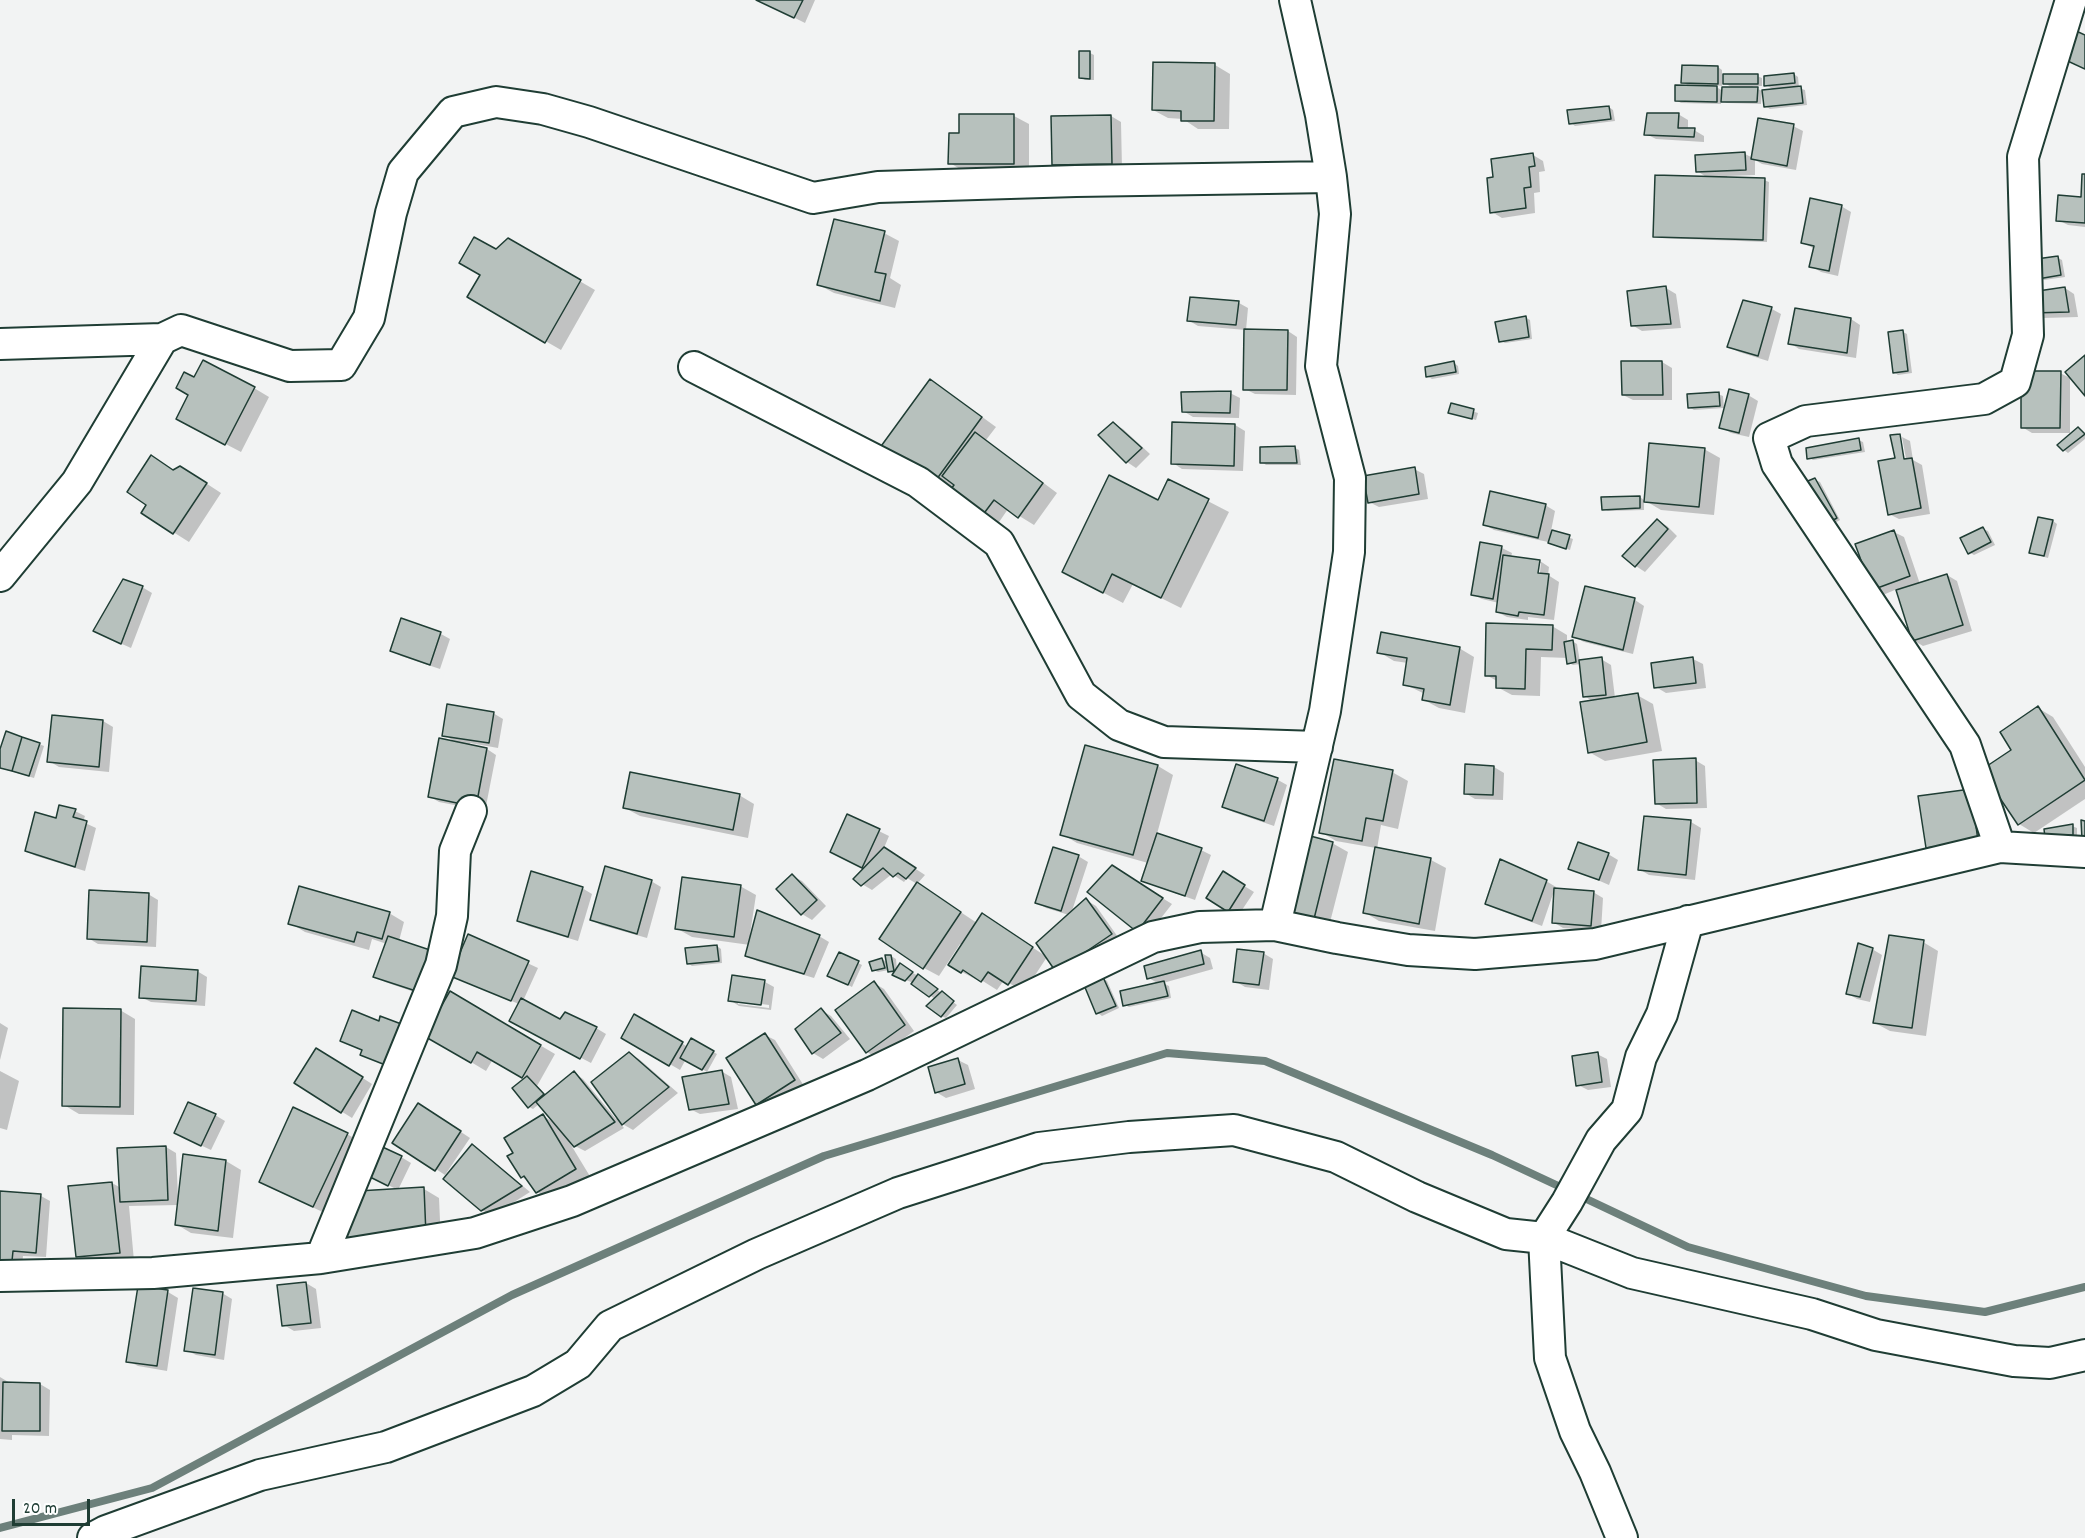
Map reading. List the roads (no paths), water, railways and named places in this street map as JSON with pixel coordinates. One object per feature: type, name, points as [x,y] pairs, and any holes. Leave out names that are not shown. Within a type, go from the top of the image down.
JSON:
[{"type":"street","points":[[1275,925],[1325,711],[1349,552],[1350,478],[1321,366],[1335,214],[1321,115],[1295,0]]},
{"type":"street","points":[[2000,847],[1965,745],[1777,464],[1769,438],[1806,421],[1984,399],[2015,382],[2028,335],[2023,157],[2076,2]]},
{"type":"street","points":[[0,344],[162,339],[180,330],[290,366],[341,365],[369,318],[391,213],[403,172],[453,112],[496,102],[543,109],[589,122],[813,198],[890,186],[1331,177]]},
{"type":"street","points":[[0,576],[77,482],[162,339]]},
{"type":"street","points":[[694,367],[918,482],[999,543],[1081,695],[1119,725],[1164,742],[1317,747]]},
{"type":"street","points":[[321,1258],[441,965],[452,916],[455,851],[471,811]]},
{"type":"street","points":[[0,1276],[153,1273],[321,1258],[475,1233],[572,1201],[867,1075],[1154,937],[1200,927],[1275,925],[1408,950],[1475,954],[1595,944],[2000,847],[2085,852]]},
{"type":"street","points":[[1622,1538],[1595,1472],[1575,1431],[1550,1358],[1544,1238],[1601,1140],[1627,1110],[1641,1057],[1662,1014],[1688,921]]},
{"type":"street","points":[[93,1538],[106,1531],[260,1475],[386,1447],[533,1391],[578,1364],[610,1326],[747,1259],[898,1193],[1039,1148],[1129,1137],[1234,1130],[1336,1157],[1417,1197],[1506,1234],[1544,1238],[1632,1273],[1812,1314],[1876,1335],[2014,1361],[2050,1363],[2085,1355]]},
{"type":"waterway","points":[[0,1528],[152,1488],[512,1295],[824,1156],[1167,1053],[1265,1061],[1492,1155],[1567,1190]]},
{"type":"waterway","points":[[1578,1195],[1688,1247],[1866,1296],[1985,1312],[2085,1287]]}]
